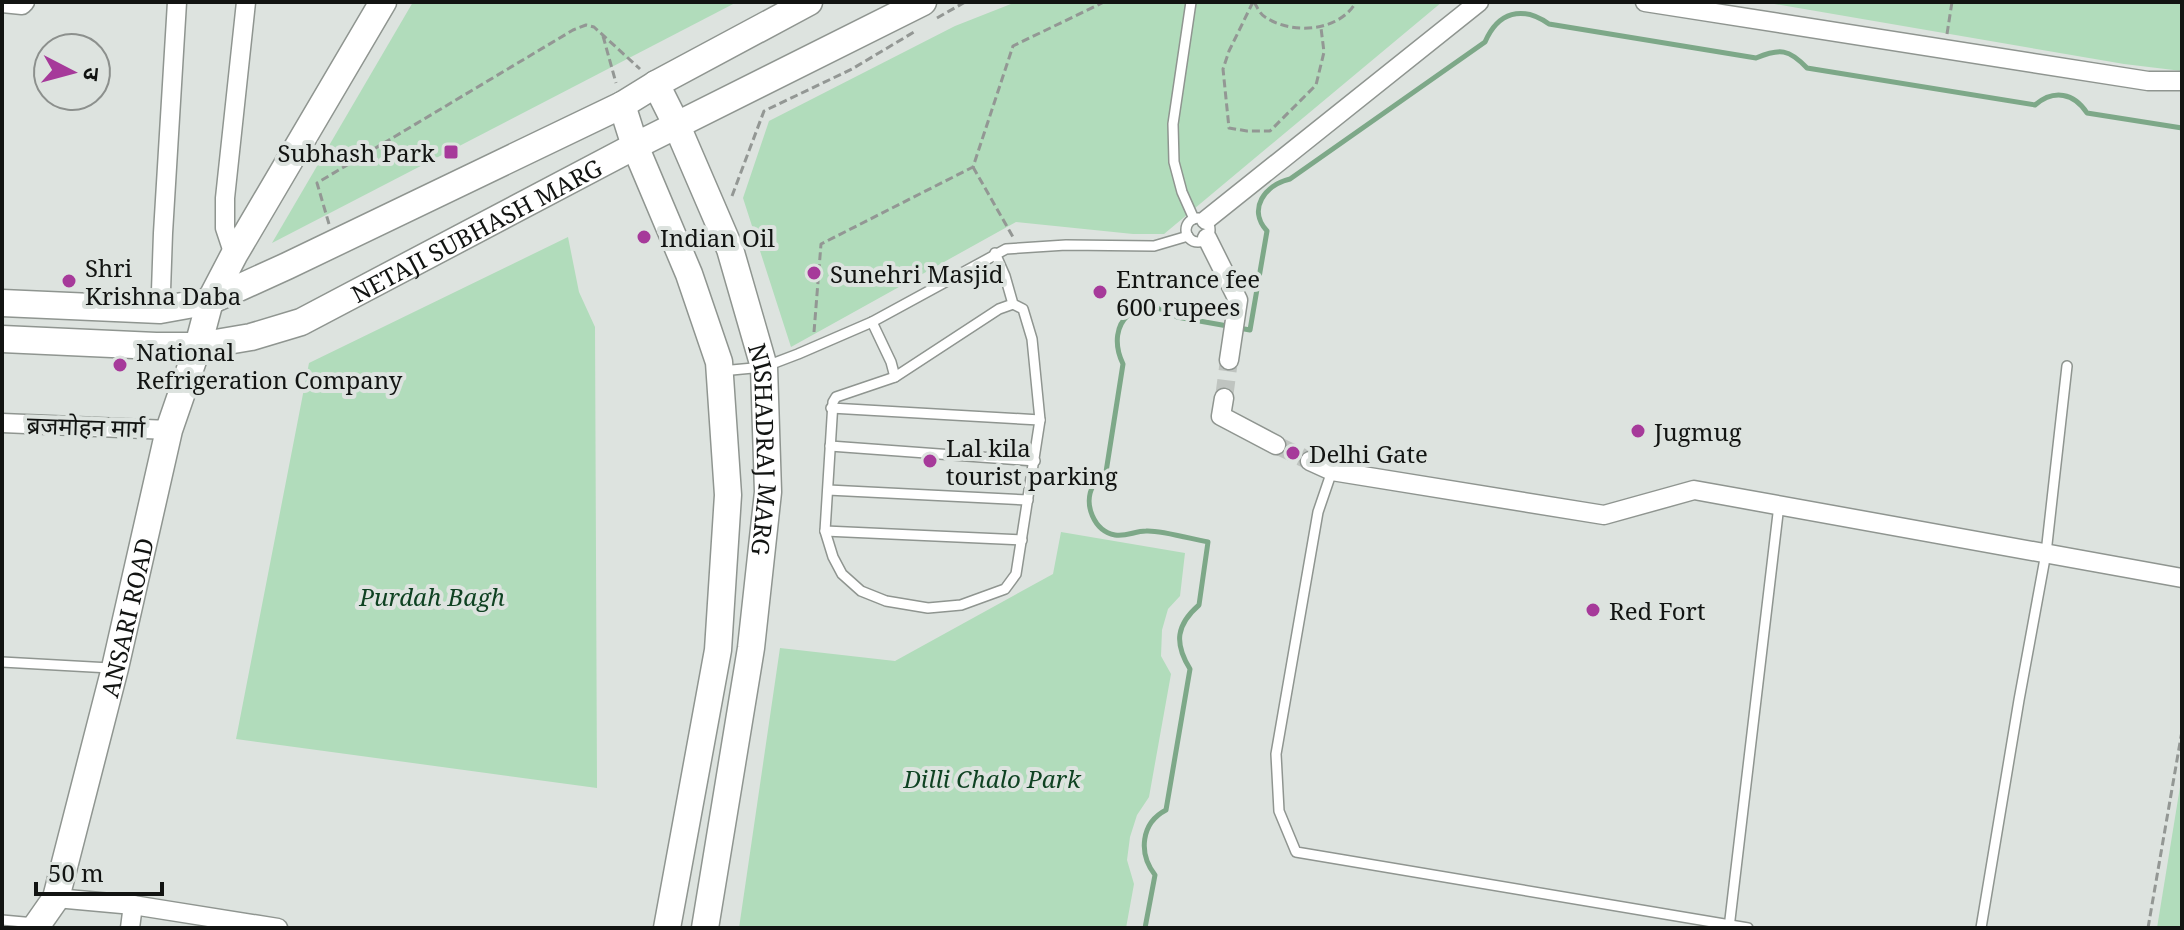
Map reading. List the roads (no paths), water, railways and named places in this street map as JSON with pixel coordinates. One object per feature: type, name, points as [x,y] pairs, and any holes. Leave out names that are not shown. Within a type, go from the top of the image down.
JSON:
[{"type":"main road","name":"ANSARI ROAD","points":[[37,926],[56,898],[115,668],[169,430],[210,301],[383,2]]},
{"type":"main road","name":"NETAJI SUBHASH MARG","points":[[2,303],[160,310],[210,301],[622,105],[809,2]]},
{"type":"main road","name":"NETAJI SUBHASH MARG","points":[[2,339],[198,346],[251,337],[301,322],[635,146],[925,13]]},
{"type":"main road","name":"NISHADRAJ MARG","points":[[656,84],[730,249],[764,367],[768,492],[751,648],[705,928]]},
{"type":"main road","name":"NISHADRAJ MARG","points":[[622,105],[635,146],[689,274],[719,362],[728,495],[718,650],[667,928]]},
{"type":"street","points":[[2,3],[22,5],[25,2]]},
{"type":"street","points":[[161,291],[177,2]]},
{"type":"street","points":[[234,255],[225,228],[225,198],[246,2]]},
{"type":"street","points":[[1230,352],[1238,300],[1199,228],[1479,2]]},
{"type":"street","points":[[1645,2],[2148,81],[2182,81]]},
{"type":"street","points":[[1224,398],[1221,416],[1276,445]]},
{"type":"street","name":"ब्रजमोहन मार्ग","points":[[2,423],[169,430]]},
{"type":"street","points":[[1310,461],[1332,471],[1604,515],[1694,490],[2182,578]]},
{"type":"street","points":[[56,898],[133,905],[278,928]]},
{"type":"street","points":[[130,928],[133,905]]},
{"type":"lane","points":[[720,371],[764,367],[872,322],[995,253],[1018,247],[1145,246],[1199,228],[1182,192],[1174,162],[1173,124],[1191,2]]},
{"type":"lane","points":[[995,253],[1013,304]]},
{"type":"lane","points":[[1013,304],[1023,309],[1032,339],[1040,420],[1016,574],[1005,589],[961,605],[928,608],[886,601],[861,591],[842,574],[825,531],[831,408],[836,397],[895,377],[999,309],[1013,304]]},
{"type":"lane","points":[[872,322],[895,377]]},
{"type":"lane","points":[[1981,928],[2046,553],[2067,366]]},
{"type":"lane","points":[[831,408],[1040,420]]},
{"type":"lane","points":[[830,446],[1035,461]]},
{"type":"lane","points":[[1332,471],[1318,512],[1276,754],[1279,811],[1296,852],[1748,928]]},
{"type":"lane","points":[[828,490],[1028,500]]},
{"type":"lane","points":[[1729,927],[1779,505]]},
{"type":"lane","points":[[825,531],[1022,540]]},
{"type":"lane","points":[[2,662],[115,668]]},
{"type":"lane","points":[[2,920],[37,926]]},
{"type":"waterway","points":[[1145,928],[1155,875],[1146,857],[1145,839],[1151,823],[1166,810],[1190,669],[1181,651],[1180,635],[1191,612],[1199,605],[1208,542],[1152,531],[1115,535],[1101,528],[1092,516],[1090,493],[1106,472],[1123,364],[1118,349],[1121,324],[1138,309],[1150,307],[1177,317],[1250,330],[1267,231],[1259,214],[1259,206],[1266,192],[1290,179],[1485,42],[1504,18],[1520,13],[1549,24],[1756,58],[1784,52],[1807,68],[2035,105],[2056,95],[2070,97],[2087,113],[2182,128]]},
{"type":"tunnel","points":[[1224,398],[1229,360]]},
{"type":"tunnel","points":[[1276,445],[1310,461]]},
{"type":"place","name":"Subhash Park","points":[[451,152]]},
{"type":"place","name":"Indian Oil","points":[[644,237]]},
{"type":"place","name":"Sunehri Masjid","points":[[814,273]]},
{"type":"place","name":"Shri Krishna Daba","points":[[69,281]]},
{"type":"place","name":"Entrance fee 600 rupees","points":[[1100,292]]},
{"type":"place","name":"National Refrigeration Company","points":[[120,365]]},
{"type":"place","name":"Jugmug","points":[[1638,431]]},
{"type":"place","name":"Delhi Gate","points":[[1293,453]]},
{"type":"place","name":"Lal kila tourist parking","points":[[930,461]]},
{"type":"place","name":"Red Fort","points":[[1593,610]]},
{"type":"park label","name":"Purdah Bagh","points":[[432,596]]},
{"type":"park label","name":"Dilli Chalo Park","points":[[992,778]]}]
